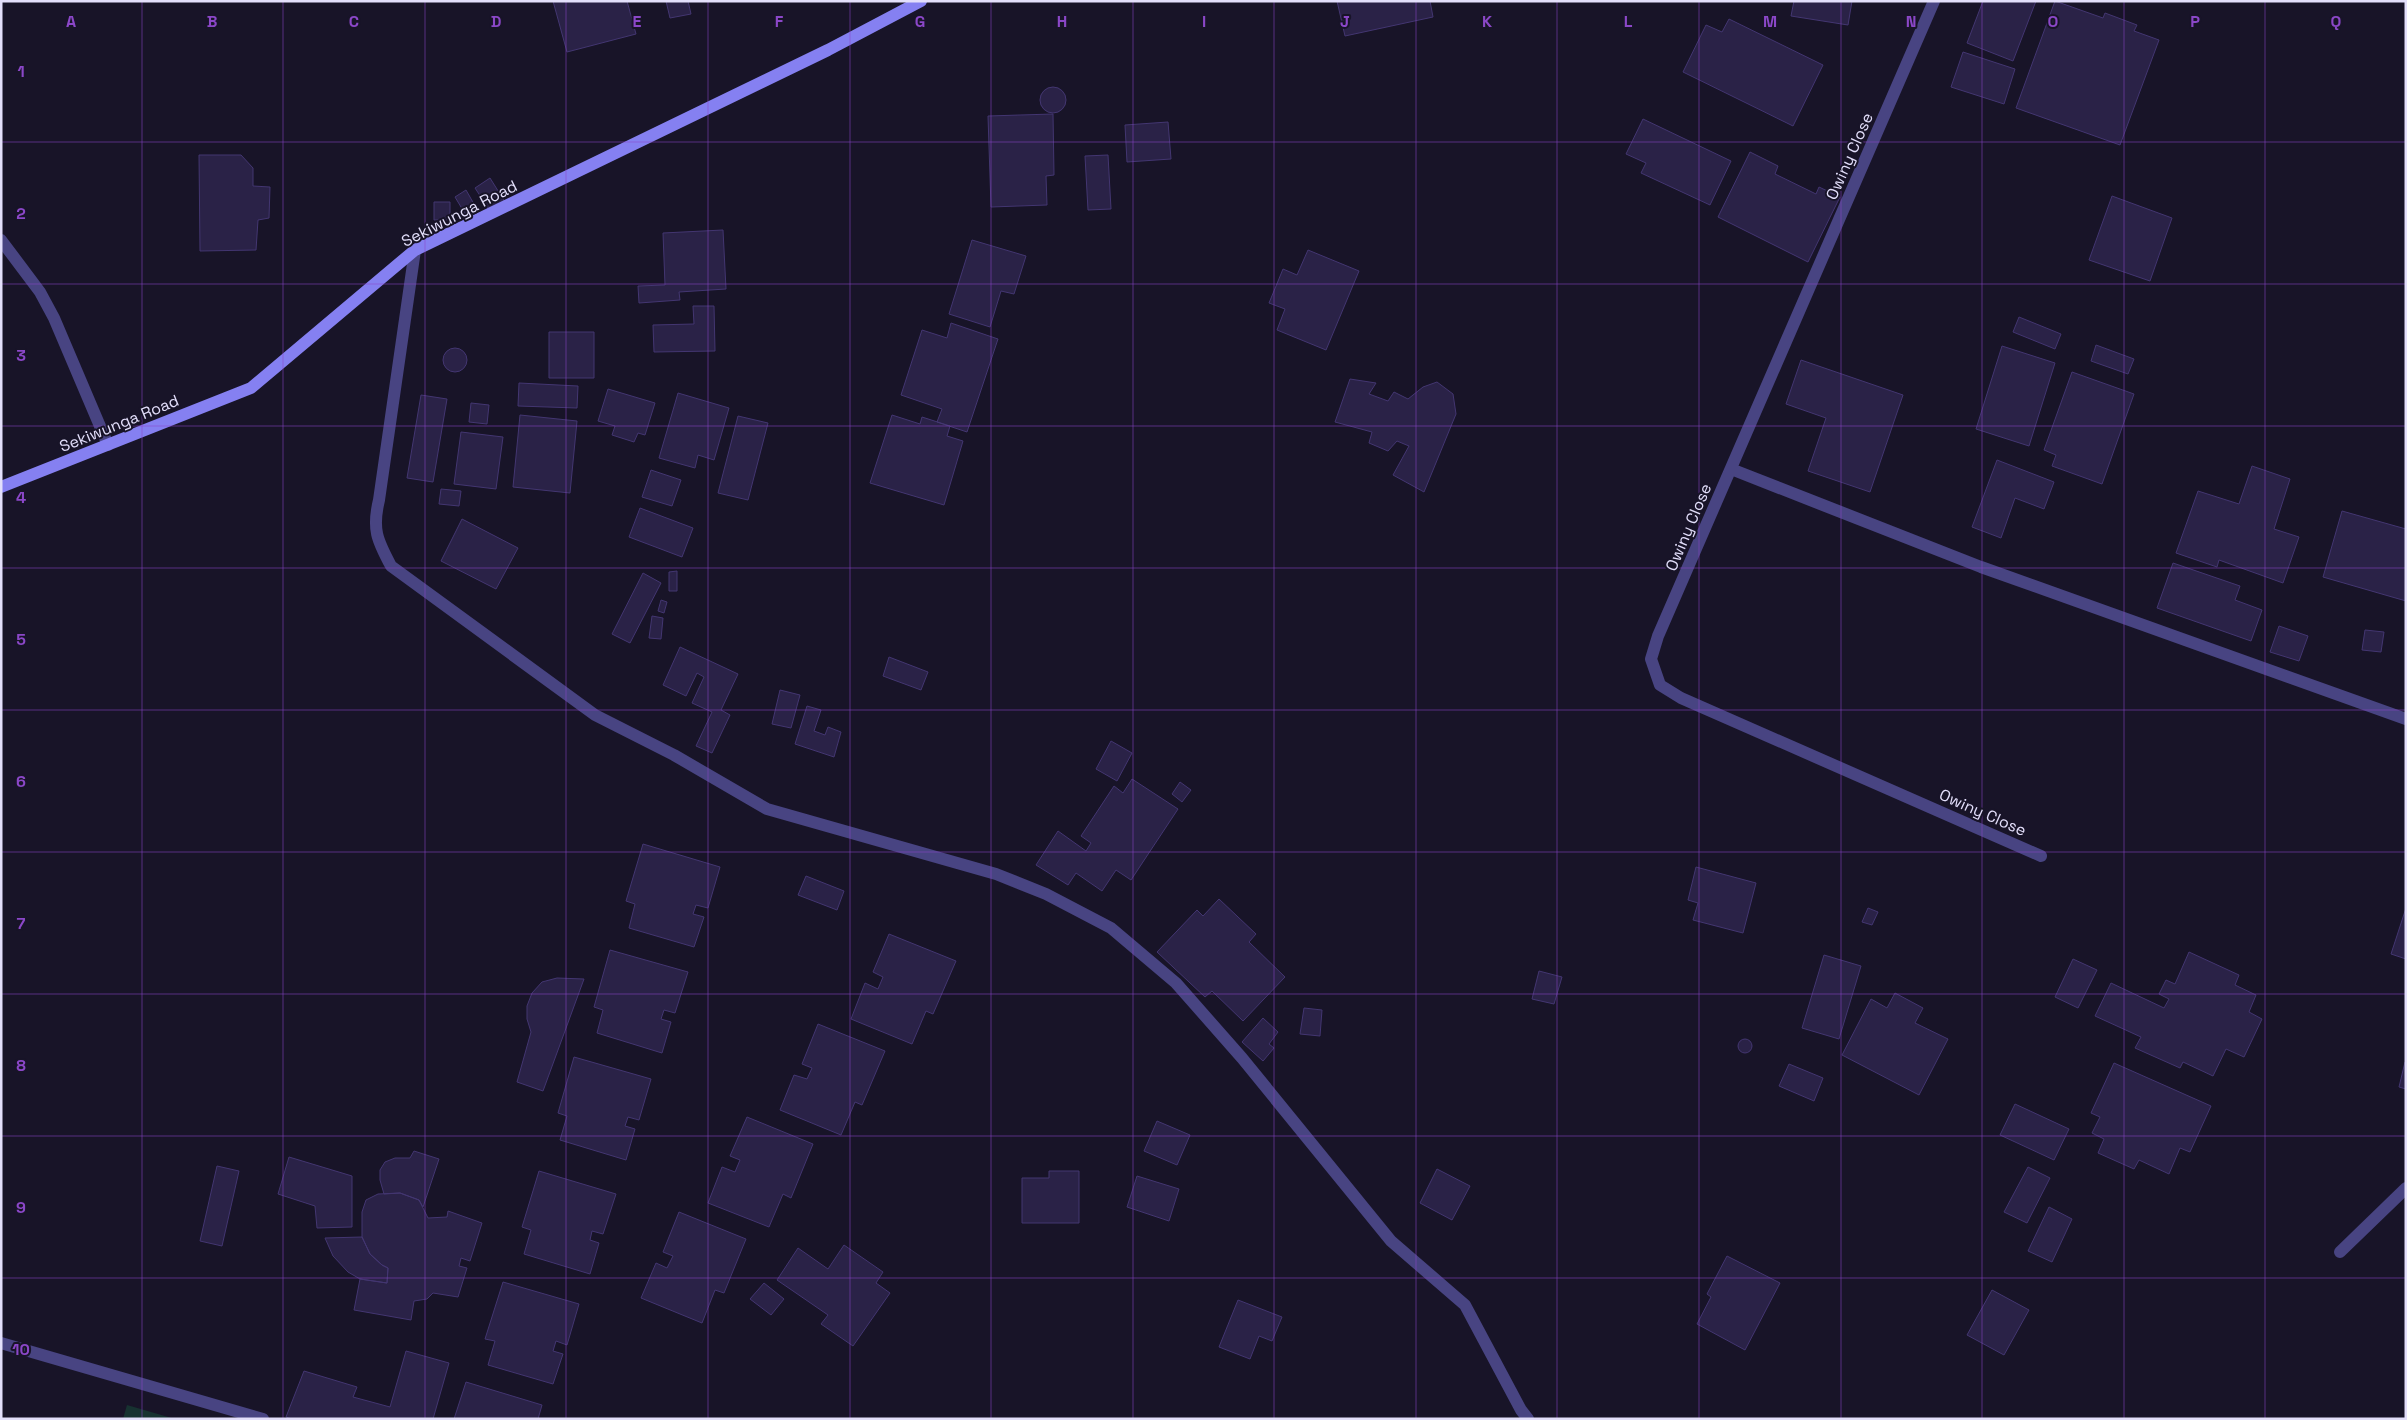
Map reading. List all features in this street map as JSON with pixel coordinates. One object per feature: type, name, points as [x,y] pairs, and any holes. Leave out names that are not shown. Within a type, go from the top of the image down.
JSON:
[{"type":"main road","name":"Sekiwunga Road","points":[[1,487],[251,388],[415,250],[819,55],[921,1]]},
{"type":"street","name":"Owiny Close","points":[[1934,1],[1658,636],[1652,658],[1660,685],[1681,698],[2041,856]]},
{"type":"street","points":[[1,240],[40,292],[54,318],[108,445]]},
{"type":"street","points":[[415,250],[379,500],[374,519],[377,538],[390,566],[595,715],[674,755],[767,809],[996,874],[1046,894],[1112,928],[1176,983],[1242,1058],[1390,1240],[1465,1305],[1521,1410],[1528,1419]]},
{"type":"street","points":[[1731,469],[1981,567],[2406,719]]},
{"type":"street","points":[[2340,1252],[2406,1188]]},
{"type":"street","points":[[1,1343],[263,1419]]},
{"type":"green space","points":[[127,1405],[175,1419],[123,1419]]},
{"type":"building","points":[[553,1],[627,1],[636,34],[567,52]]},
{"type":"building","points":[[666,1],[688,1],[691,14],[670,18]]},
{"type":"building","points":[[1337,1],[1430,1],[1433,17],[1345,36]]},
{"type":"building","points":[[1794,1],[1852,1],[1848,25],[1791,16]]},
{"type":"building","points":[[1983,1],[2036,1],[2013,61],[1967,43]]},
{"type":"building","points":[[2055,1],[2103,18],[2105,13],[2137,25],[2134,31],[2159,40],[2120,145],[2016,108]]},
{"type":"building","points":[[1729,19],[1823,65],[1793,126],[1683,72],[1706,25],[1722,32]]},
{"type":"building","points":[[1963,52],[2015,69],[2004,104],[1951,87]]},
{"type":"building","points":[[1053,87],[1062,91],[1066,100],[1062,109],[1053,113],[1044,109],[1040,100],[1044,91]]},
{"type":"building","points":[[1053,114],[1054,175],[1046,176],[1047,205],[991,207],[988,116]]},
{"type":"building","points":[[1643,119],[1731,161],[1710,205],[1641,173],[1646,163],[1626,154]]},
{"type":"building","points":[[1168,122],[1171,159],[1127,162],[1125,125]]},
{"type":"building","points":[[1750,152],[1778,166],[1775,174],[1816,194],[1819,187],[1840,197],[1808,262],[1718,217]]},
{"type":"building","points":[[199,155],[241,155],[253,168],[253,186],[270,187],[269,218],[258,220],[256,250],[200,251]]},
{"type":"building","points":[[1108,155],[1111,209],[1088,210],[1085,156]]},
{"type":"building","points":[[490,178],[505,202],[490,211],[475,188]]},
{"type":"building","points":[[466,190],[478,211],[467,217],[455,197]]},
{"type":"building","points":[[2112,196],[2172,218],[2150,281],[2089,260]]},
{"type":"building","points":[[434,202],[450,202],[450,220],[434,220]]},
{"type":"building","points":[[723,230],[726,289],[679,292],[680,300],[639,303],[638,286],[665,285],[663,233]]},
{"type":"building","points":[[972,240],[1026,256],[1014,294],[1001,291],[990,327],[949,314]]},
{"type":"building","points":[[1308,250],[1359,271],[1326,350],[1277,330],[1285,309],[1269,303],[1283,269],[1297,275]]},
{"type":"building","points":[[693,306],[714,306],[715,351],[654,352],[653,325],[694,324]]},
{"type":"building","points":[[2019,317],[2061,334],[2055,349],[2013,332]]},
{"type":"building","points":[[951,323],[998,339],[967,432],[937,422],[942,409],[901,395],[922,330],[947,338]]},
{"type":"building","points":[[549,332],[594,332],[594,378],[549,378]]},
{"type":"building","points":[[2096,345],[2134,359],[2128,374],[2091,361]]},
{"type":"building","points":[[2002,346],[2055,363],[2029,446],[1976,429]]},
{"type":"building","points":[[455,348],[464,351],[467,360],[464,369],[455,372],[446,369],[443,360],[446,351]]},
{"type":"building","points":[[1801,360],[1903,395],[1870,492],[1808,471],[1826,418],[1786,404]]},
{"type":"building","points":[[2072,372],[2134,394],[2102,484],[2052,466],[2056,455],[2044,450]]},
{"type":"building","points":[[1350,379],[1376,383],[1369,394],[1388,401],[1394,392],[1408,399],[1423,387],[1437,382],[1453,394],[1456,414],[1424,492],[1393,475],[1409,446],[1397,441],[1388,451],[1369,443],[1372,432],[1335,422]]},
{"type":"building","points":[[519,383],[578,386],[577,408],[518,406]]},
{"type":"building","points":[[608,389],[655,403],[645,435],[638,433],[634,442],[612,435],[615,426],[598,421]]},
{"type":"building","points":[[678,393],[729,408],[714,460],[698,455],[695,468],[659,458]]},
{"type":"building","points":[[421,395],[447,399],[433,482],[407,478]]},
{"type":"building","points":[[471,403],[489,405],[487,424],[469,422]]},
{"type":"building","points":[[520,415],[577,421],[570,493],[513,487]]},
{"type":"building","points":[[892,415],[920,424],[922,417],[950,426],[947,436],[963,441],[944,505],[870,483]]},
{"type":"building","points":[[738,416],[768,423],[748,500],[718,493]]},
{"type":"building","points":[[461,432],[503,437],[496,489],[454,484]]},
{"type":"building","points":[[1997,460],[2054,482],[2044,509],[2015,498],[2001,538],[1972,527]]},
{"type":"building","points":[[2252,466],[2290,479],[2274,529],[2299,537],[2283,583],[2219,560],[2217,567],[2176,553],[2198,491],[2239,504]]},
{"type":"building","points":[[651,470],[681,480],[672,506],[642,497]]},
{"type":"building","points":[[441,489],[461,491],[459,506],[439,504]]},
{"type":"building","points":[[640,508],[693,528],[682,557],[629,537]]},
{"type":"building","points":[[2342,511],[2406,529],[2406,601],[2323,577]]},
{"type":"building","points":[[462,519],[518,548],[496,589],[441,561]]},
{"type":"building","points":[[2173,563],[2240,586],[2235,600],[2262,610],[2251,641],[2157,608]]},
{"type":"building","points":[[677,571],[677,591],[669,591],[669,572]]},
{"type":"building","points":[[643,573],[661,583],[630,643],[612,634]]},
{"type":"building","points":[[661,600],[667,602],[664,613],[658,611]]},
{"type":"building","points":[[652,616],[663,618],[661,639],[649,638]]},
{"type":"building","points":[[2279,626],[2308,636],[2299,661],[2270,652]]},
{"type":"building","points":[[2365,630],[2384,632],[2381,652],[2362,650]]},
{"type":"building","points":[[680,647],[738,674],[721,710],[730,715],[712,753],[696,746],[712,712],[692,703],[704,677],[697,673],[686,696],[663,685]]},
{"type":"building","points":[[889,657],[928,672],[921,690],[883,676]]},
{"type":"building","points":[[780,690],[800,695],[791,728],[772,724]]},
{"type":"building","points":[[807,706],[821,710],[814,731],[825,735],[828,727],[841,732],[834,757],[795,744]]},
{"type":"building","points":[[1111,741],[1132,753],[1117,781],[1096,769]]},
{"type":"building","points":[[1132,779],[1178,809],[1131,880],[1116,870],[1102,891],[1076,873],[1068,885],[1036,865],[1058,831],[1086,851],[1091,843],[1081,836],[1114,786],[1123,793]]},
{"type":"building","points":[[1180,782],[1191,790],[1182,802],[1172,794]]},
{"type":"building","points":[[643,844],[720,867],[708,908],[696,905],[693,914],[704,917],[694,947],[629,928],[635,904],[626,901]]},
{"type":"building","points":[[1696,867],[1756,883],[1743,933],[1693,920],[1698,903],[1688,900]]},
{"type":"building","points":[[806,876],[844,891],[837,910],[798,895]]},
{"type":"building","points":[[1219,899],[1256,934],[1249,942],[1285,977],[1243,1021],[1212,991],[1205,997],[1157,952],[1197,910],[1203,916]]},
{"type":"building","points":[[1868,908],[1878,912],[1872,925],[1862,922]]},
{"type":"building","points":[[2406,908],[2406,959],[2391,954]]},
{"type":"building","points":[[889,934],[956,961],[933,1014],[926,1011],[912,1044],[851,1019],[865,983],[878,989],[883,977],[873,972]]},
{"type":"building","points":[[610,950],[688,972],[675,1013],[664,1010],[661,1019],[671,1022],[662,1053],[597,1033],[603,1010],[594,1007]]},
{"type":"building","points":[[2189,952],[2239,975],[2235,985],[2256,995],[2249,1012],[2262,1019],[2244,1057],[2226,1049],[2213,1076],[2183,1062],[2180,1068],[2135,1048],[2141,1037],[2095,1016],[2111,983],[2164,1008],[2169,999],[2159,994],[2166,980],[2175,984]]},
{"type":"building","points":[[1824,955],[1861,966],[1839,1039],[1802,1028]]},
{"type":"building","points":[[2073,959],[2097,970],[2078,1008],[2055,997]]},
{"type":"building","points":[[1539,971],[1562,977],[1554,1004],[1532,999]]},
{"type":"building","points":[[557,978],[584,979],[543,1091],[517,1082],[531,1032],[527,1019],[527,1006],[532,993],[542,982]]},
{"type":"building","points":[[1895,993],[1923,1008],[1915,1023],[1948,1039],[1919,1095],[1842,1055],[1871,999],[1887,1008]]},
{"type":"building","points":[[1304,1008],[1322,1010],[1320,1036],[1300,1034]]},
{"type":"building","points":[[1263,1018],[1278,1032],[1269,1044],[1274,1048],[1263,1061],[1242,1042]]},
{"type":"building","points":[[818,1024],[885,1051],[862,1105],[855,1102],[841,1135],[780,1110],[794,1075],[807,1079],[812,1068],[802,1064]]},
{"type":"building","points":[[1745,1039],[1750,1041],[1752,1046],[1750,1051],[1745,1053],[1740,1051],[1738,1046],[1740,1041]]},
{"type":"building","points":[[574,1057],[651,1079],[639,1120],[628,1117],[625,1126],[635,1129],[626,1160],[560,1140],[567,1116],[558,1113]]},
{"type":"building","points":[[2406,1062],[2406,1089],[2399,1087]]},
{"type":"building","points":[[2114,1063],[2211,1106],[2190,1152],[2180,1148],[2169,1174],[2139,1160],[2134,1169],[2098,1153],[2104,1139],[2092,1133],[2100,1117],[2091,1113]]},
{"type":"building","points":[[1789,1064],[1823,1078],[1814,1101],[1779,1086]]},
{"type":"building","points":[[2015,1104],[2069,1129],[2054,1160],[2000,1135]]},
{"type":"building","points":[[747,1117],[813,1144],[791,1198],[783,1194],[769,1227],[708,1203],[722,1167],[735,1172],[740,1160],[730,1156]]},
{"type":"building","points":[[1157,1121],[1190,1135],[1177,1165],[1144,1151]]},
{"type":"building","points":[[414,1151],[439,1159],[423,1207],[419,1200],[400,1193],[384,1194],[380,1180],[380,1170],[385,1162],[395,1158],[410,1158]]},
{"type":"building","points":[[289,1157],[352,1176],[352,1227],[317,1228],[315,1206],[278,1194]]},
{"type":"building","points":[[217,1166],[239,1171],[222,1246],[200,1241]]},
{"type":"building","points":[[2028,1167],[2050,1178],[2027,1223],[2004,1212]]},
{"type":"building","points":[[1437,1169],[1470,1186],[1452,1220],[1420,1203]]},
{"type":"building","points":[[539,1171],[616,1194],[603,1234],[592,1231],[590,1240],[599,1243],[590,1274],[524,1254],[531,1230],[522,1227]]},
{"type":"building","points":[[1049,1171],[1079,1171],[1079,1223],[1022,1223],[1022,1178],[1049,1178]]},
{"type":"building","points":[[1137,1176],[1179,1189],[1169,1221],[1127,1207]]},
{"type":"building","points":[[400,1193],[419,1200],[428,1218],[447,1217],[448,1211],[482,1223],[470,1261],[461,1258],[459,1266],[467,1268],[458,1297],[433,1293],[427,1299],[414,1301],[411,1320],[354,1310],[360,1279],[387,1283],[388,1268],[370,1254],[362,1237],[362,1212],[366,1200],[378,1194]]},
{"type":"building","points":[[2049,1207],[2072,1219],[2052,1262],[2028,1251]]},
{"type":"building","points":[[679,1212],[746,1239],[724,1293],[715,1290],[702,1323],[641,1298],[656,1263],[667,1268],[673,1256],[663,1252]]},
{"type":"building","points":[[362,1237],[370,1254],[388,1268],[387,1283],[360,1279],[348,1272],[333,1256],[325,1238]]},
{"type":"building","points":[[844,1245],[883,1272],[876,1283],[890,1293],[853,1346],[821,1324],[828,1315],[777,1280],[798,1248],[828,1269]]},
{"type":"building","points":[[1727,1256],[1780,1283],[1745,1350],[1697,1324],[1711,1297],[1707,1294]]},
{"type":"building","points":[[503,1282],[579,1304],[567,1345],[556,1341],[553,1351],[563,1354],[553,1384],[488,1365],[495,1341],[485,1339]]},
{"type":"building","points":[[764,1283],[784,1299],[771,1315],[750,1299]]},
{"type":"building","points":[[1992,1290],[2029,1310],[2004,1355],[1967,1335]]},
{"type":"building","points":[[1238,1300],[1282,1317],[1272,1341],[1259,1336],[1250,1359],[1219,1347]]},
{"type":"building","points":[[406,1351],[449,1363],[433,1419],[292,1419],[286,1417],[304,1371],[357,1387],[353,1397],[390,1407]]},
{"type":"building","points":[[466,1382],[542,1405],[538,1419],[454,1419]]}]
